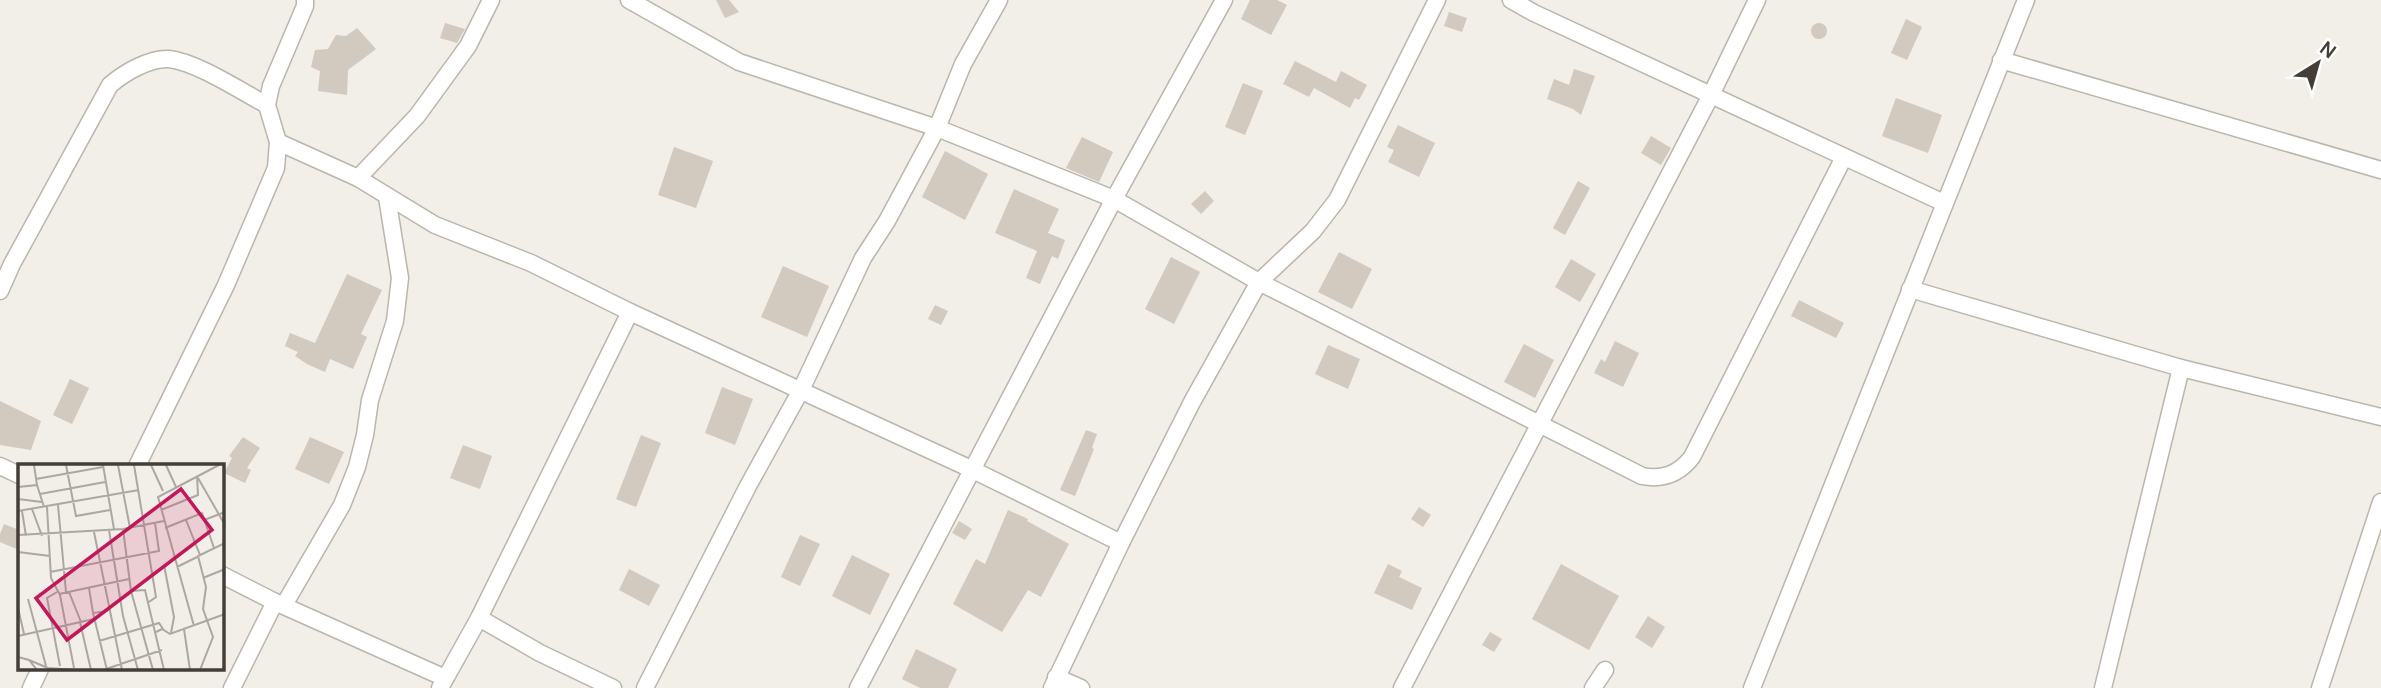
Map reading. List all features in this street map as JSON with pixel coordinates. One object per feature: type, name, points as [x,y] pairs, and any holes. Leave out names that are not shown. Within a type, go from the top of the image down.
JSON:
[{"type":"street","points":[[138,464],[226,285],[276,168],[278,142],[268,105],[271,86],[305,6],[305,0]]},
{"type":"street","points":[[358,178],[417,116],[468,46],[491,0]]},
{"type":"street","points":[[629,0],[739,62],[937,128],[1114,199],[1259,282],[1642,476],[1653,478],[1665,477],[1685,466],[1692,457],[1844,158]]},
{"type":"street","points":[[645,688],[748,486],[801,390],[863,258],[937,128],[963,64],[999,0]]},
{"type":"street","points":[[858,688],[1114,199],[1224,0]]},
{"type":"street","points":[[1081,688],[1054,682],[1192,402],[1259,282],[1313,231],[1337,200],[1437,0]]},
{"type":"street","points":[[1511,0],[1537,7],[1711,95],[1944,203]]},
{"type":"street","points":[[1402,688],[1711,95],[1757,0]]},
{"type":"street","points":[[1752,688],[2026,0]]},
{"type":"street","points":[[0,290],[110,85],[121,76],[166,59],[187,63],[268,105]]},
{"type":"street","points":[[2001,60],[2381,170]]},
{"type":"street","points":[[278,142],[358,178],[435,225],[531,263],[630,312],[971,469],[1121,543]]},
{"type":"street","points":[[232,688],[279,604],[342,505],[357,467],[370,400],[395,321],[400,278],[387,197]]},
{"type":"street","points":[[1910,289],[2181,368],[2381,417]]},
{"type":"street","points":[[224,576],[443,683],[479,618],[630,312]]},
{"type":"street","points":[[2103,688],[2181,368]]},
{"type":"street","points":[[0,466],[18,475]]},
{"type":"street","points":[[2320,688],[2379,511]]},
{"type":"street","points":[[479,618],[540,653],[613,688]]},
{"type":"street","points":[[31,688],[40,670]]},
{"type":"street","points":[[1593,688],[1605,670]]},
{"type":"building","points":[[716,0],[729,0],[739,12],[725,18]]},
{"type":"building","points":[[1250,0],[1277,0],[1287,5],[1271,35],[1241,19]]},
{"type":"building","points":[[1449,12],[1467,18],[1462,32],[1444,26]]},
{"type":"building","points":[[1906,19],[1922,27],[1907,60],[1891,53]]},
{"type":"building","points":[[445,23],[465,29],[457,43],[440,38]]},
{"type":"building","points":[[1819,23],[1827,31],[1819,39],[1811,31]]},
{"type":"building","points":[[357,28],[376,49],[348,70],[347,95],[318,91],[320,71],[311,67],[315,50],[328,49],[336,35],[346,36]]},
{"type":"building","points":[[1295,61],[1336,82],[1341,71],[1367,85],[1359,100],[1355,98],[1350,108],[1314,88],[1309,97],[1283,84]]},
{"type":"building","points":[[1574,69],[1595,76],[1581,115],[1547,99],[1554,79],[1569,85]]},
{"type":"building","points":[[1243,83],[1263,91],[1245,135],[1225,127]]},
{"type":"building","points":[[1896,98],[1942,115],[1928,153],[1882,136]]},
{"type":"building","points":[[1398,125],[1435,143],[1419,177],[1388,162],[1394,150],[1387,147]]},
{"type":"building","points":[[1651,136],[1671,148],[1661,165],[1641,153]]},
{"type":"building","points":[[1082,137],[1113,152],[1099,182],[1066,168]]},
{"type":"building","points":[[674,147],[713,161],[696,208],[658,195]]},
{"type":"building","points":[[945,151],[988,174],[965,220],[922,197]]},
{"type":"building","points":[[1578,181],[1590,188],[1565,235],[1553,228]]},
{"type":"building","points":[[1014,189],[1059,209],[1048,233],[1065,240],[1058,259],[1052,256],[1040,284],[1026,278],[1037,251],[995,233]]},
{"type":"building","points":[[1205,191],[1214,201],[1201,214],[1191,204]]},
{"type":"building","points":[[1339,252],[1372,269],[1352,309],[1318,292]]},
{"type":"building","points":[[1171,257],[1200,272],[1174,324],[1145,309]]},
{"type":"building","points":[[1571,259],[1596,274],[1580,302],[1555,287]]},
{"type":"building","points":[[783,266],[829,286],[807,337],[761,317]]},
{"type":"building","points":[[347,274],[382,290],[361,334],[367,337],[353,369],[330,359],[325,372],[307,364],[295,356],[298,352],[285,346],[290,333],[315,343]]},
{"type":"building","points":[[1799,300],[1844,323],[1836,338],[1791,316]]},
{"type":"building","points":[[935,305],[948,311],[941,325],[928,319]]},
{"type":"building","points":[[1615,341],[1639,353],[1623,387],[1594,373],[1601,359],[1605,362]]},
{"type":"building","points":[[1524,344],[1554,360],[1535,398],[1504,382]]},
{"type":"building","points":[[1328,345],[1360,359],[1348,389],[1315,374]]},
{"type":"building","points":[[70,379],[89,388],[72,424],[53,415]]},
{"type":"building","points":[[722,387],[753,399],[735,445],[705,433]]},
{"type":"building","points":[[0,401],[41,421],[31,450],[0,445]]},
{"type":"building","points":[[1086,430],[1097,434],[1092,448],[1094,449],[1075,496],[1060,490]]},
{"type":"building","points":[[641,435],[661,443],[636,507],[616,499]]},
{"type":"building","points":[[243,437],[260,448],[247,468],[251,470],[245,483],[224,473],[232,458],[229,456]]},
{"type":"building","points":[[310,437],[344,452],[329,484],[295,469]]},
{"type":"building","points":[[463,445],[492,456],[480,489],[450,478]]},
{"type":"building","points":[[1419,507],[1431,515],[1423,527],[1411,519]]},
{"type":"building","points":[[1008,510],[1069,544],[1041,597],[1028,590],[1002,632],[953,604],[976,559],[985,564]]},
{"type":"building","points":[[959,521],[972,529],[965,540],[952,533]]},
{"type":"building","points":[[4,524],[18,530],[18,550],[0,542]]},
{"type":"building","points":[[800,535],[820,544],[800,586],[781,577]]},
{"type":"building","points":[[852,555],[890,574],[870,615],[832,596]]},
{"type":"building","points":[[1388,564],[1402,571],[1399,577],[1422,588],[1412,610],[1374,593]]},
{"type":"building","points":[[1561,564],[1619,596],[1589,650],[1532,619]]},
{"type":"building","points":[[629,569],[660,585],[649,606],[619,590]]},
{"type":"building","points":[[1648,616],[1665,627],[1652,648],[1635,637]]},
{"type":"building","points":[[1490,632],[1502,639],[1494,652],[1482,645]]},
{"type":"building","points":[[916,649],[957,669],[948,688],[920,688],[902,679]]}]
